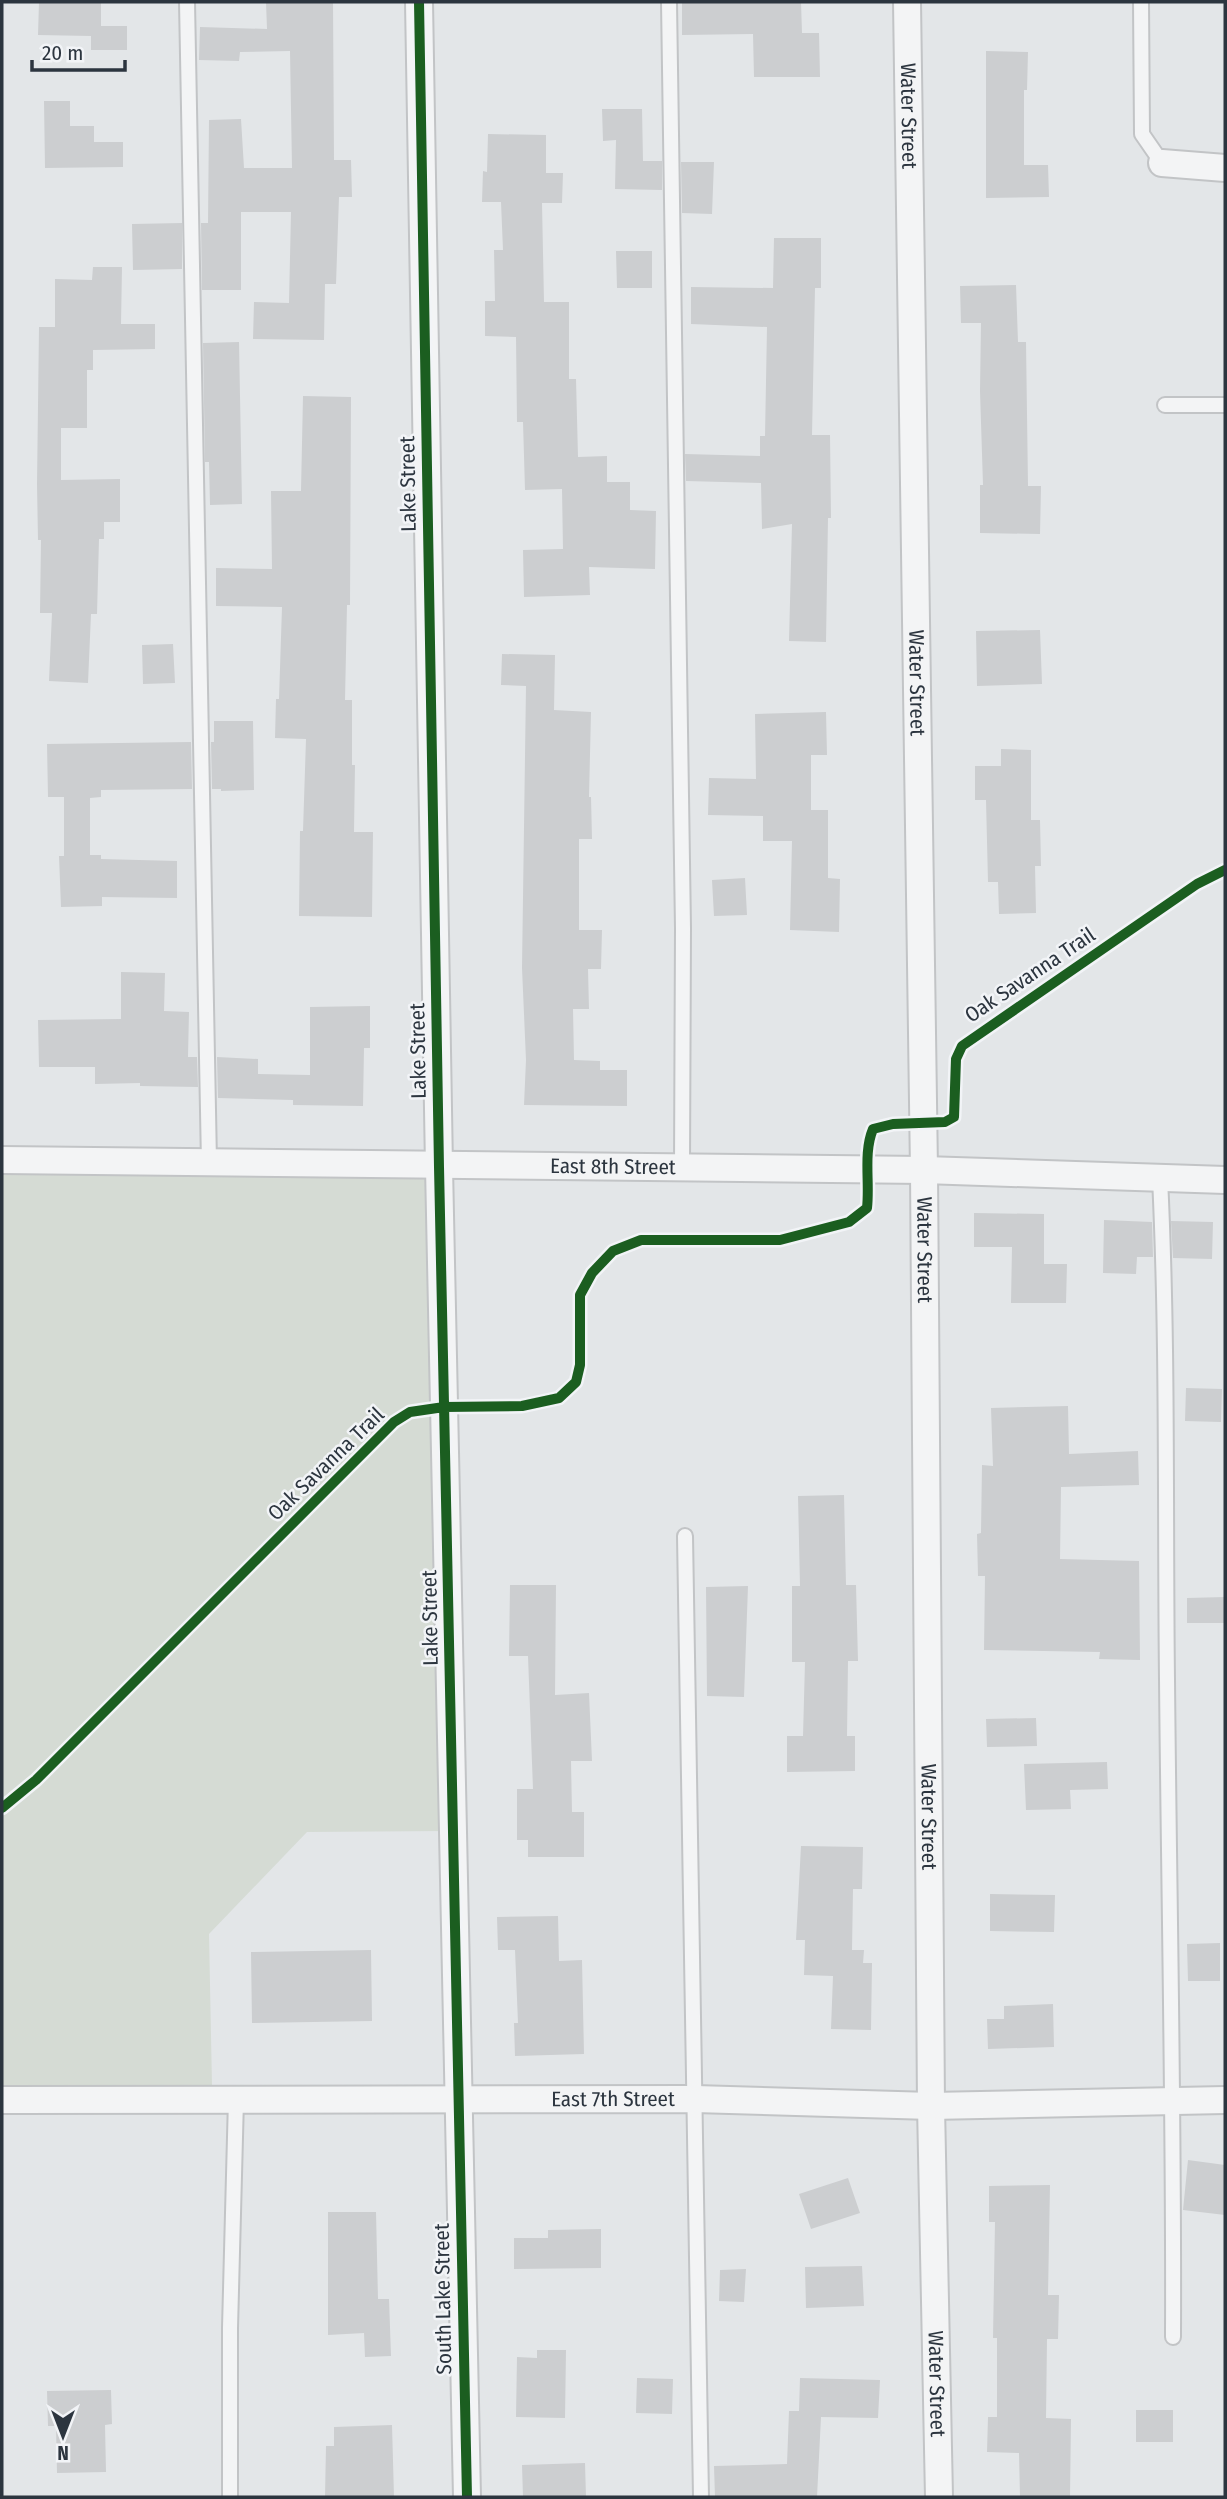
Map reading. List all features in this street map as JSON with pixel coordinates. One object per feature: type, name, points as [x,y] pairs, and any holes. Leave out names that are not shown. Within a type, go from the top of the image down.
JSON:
[{"type":"street","name":"Lake Street","points":[[419,2],[458,2099]]},
{"type":"street","name":"Water Street","points":[[907,2],[924,1170],[931,2106],[939,2497]]},
{"type":"street","points":[[1162,163],[1225,168]]},
{"type":"street","name":"East 8th Street","points":[[2,1160],[439,1167],[924,1170],[1225,1180]]},
{"type":"street","name":"South Lake Street","points":[[458,2099],[467,2497]]},
{"type":"street","name":"East 7th Street","points":[[2,2100],[695,2099],[931,2106],[1225,2100]]},
{"type":"lane","points":[[187,2],[209,1163]]},
{"type":"lane","points":[[669,2],[682,874],[682,1168]]},
{"type":"lane","points":[[1141,2],[1142,134],[1162,163]]},
{"type":"lane","points":[[1165,405],[1225,405]]},
{"type":"lane","points":[[1160,1178],[1164,1274],[1168,1815],[1174,2100],[1173,2337]]},
{"type":"lane","points":[[685,1536],[701,2497]]},
{"type":"lane","points":[[230,2497],[236,2099]]},
{"type":"shaded area","points":[[2,1170],[430,1173],[446,1831],[307,1832],[209,1934],[212,2086],[2,2089]]},
{"type":"building","points":[[39,2],[101,2],[101,26],[127,26],[127,50],[91,50],[91,36],[38,35]]},
{"type":"building","points":[[266,2],[333,2],[334,160],[351,160],[352,197],[339,197],[336,284],[325,284],[324,340],[253,339],[254,302],[289,303],[291,212],[241,212],[241,290],[202,290],[201,223],[208,223],[209,120],[241,119],[244,168],[292,168],[290,51],[240,52],[239,61],[199,60],[200,27],[267,29]]},
{"type":"building","points":[[682,2],[801,2],[802,33],[819,33],[820,77],[754,77],[753,34],[682,35]]},
{"type":"building","points":[[986,51],[1028,52],[1027,90],[1024,90],[1024,165],[1048,165],[1049,197],[986,198]]},
{"type":"building","points":[[44,101],[70,101],[70,126],[94,126],[94,142],[123,142],[123,167],[45,168]]},
{"type":"building","points":[[602,109],[642,109],[643,161],[662,161],[662,190],[615,189],[616,140],[603,141]]},
{"type":"building","points":[[488,134],[546,135],[546,173],[563,173],[562,203],[542,203],[544,302],[569,302],[569,379],[576,379],[578,457],[607,456],[607,482],[630,482],[630,510],[656,511],[655,569],[589,567],[590,595],[524,597],[523,550],[563,549],[562,489],[525,490],[523,422],[517,422],[516,337],[485,336],[485,301],[495,301],[494,250],[503,250],[501,202],[482,202],[483,171],[487,172]]},
{"type":"building","points":[[681,162],[714,162],[712,214],[682,213]]},
{"type":"building","points":[[182,223],[182,269],[133,270],[132,224]]},
{"type":"building","points":[[774,238],[821,238],[821,288],[815,288],[812,435],[830,435],[831,518],[828,518],[826,642],[789,641],[792,524],[762,529],[761,483],[686,481],[685,454],[760,456],[760,436],[765,436],[767,327],[691,324],[691,287],[773,288]]},
{"type":"building","points":[[616,251],[652,251],[652,288],[617,288]]},
{"type":"building","points":[[93,267],[122,267],[121,324],[155,324],[155,349],[93,350],[93,370],[87,370],[87,428],[61,428],[61,480],[120,479],[120,522],[104,522],[104,539],[99,539],[97,614],[91,614],[88,683],[49,681],[52,613],[40,613],[41,540],[38,540],[37,484],[39,327],[55,327],[55,279],[92,280]]},
{"type":"building","points":[[1016,285],[1018,342],[1026,342],[1028,486],[1041,486],[1040,534],[980,533],[980,485],[983,485],[981,323],[961,323],[960,286]]},
{"type":"building","points":[[239,342],[242,504],[210,505],[209,462],[205,462],[203,343]]},
{"type":"building","points":[[303,396],[351,397],[350,605],[347,605],[345,700],[352,700],[354,832],[373,832],[372,917],[299,916],[300,831],[303,831],[306,739],[275,738],[282,607],[216,606],[216,568],[272,569],[271,491],[301,491]]},
{"type":"building","points":[[1040,630],[1042,684],[977,686],[976,631]]},
{"type":"building","points":[[173,644],[175,683],[143,684],[142,645]]},
{"type":"building","points":[[502,654],[555,655],[554,710],[591,712],[589,797],[592,839],[579,839],[579,930],[602,930],[601,969],[588,969],[589,1009],[573,1009],[574,1060],[600,1061],[600,1070],[627,1070],[627,1106],[524,1105],[526,1060],[522,968],[526,686],[501,685]]},
{"type":"building","points":[[826,712],[827,755],[811,755],[811,810],[828,810],[828,878],[840,879],[839,932],[790,930],[792,841],[763,841],[763,816],[708,815],[709,778],[756,779],[755,714]]},
{"type":"building","points":[[214,721],[253,721],[254,790],[212,789],[211,742],[214,742]]},
{"type":"building","points":[[191,742],[192,789],[101,790],[101,797],[90,798],[90,855],[101,855],[101,859],[177,861],[177,898],[102,897],[102,906],[61,907],[59,856],[64,856],[64,797],[48,797],[47,744]]},
{"type":"building","points":[[1001,749],[1031,750],[1031,820],[1040,820],[1041,866],[1035,866],[1036,913],[999,914],[998,882],[988,882],[986,800],[975,800],[975,766],[1001,766]]},
{"type":"building","points":[[745,878],[747,915],[714,916],[712,880]]},
{"type":"building","points":[[121,972],[165,973],[164,1011],[189,1012],[188,1057],[197,1057],[198,1087],[140,1086],[140,1083],[95,1084],[95,1067],[39,1067],[38,1020],[121,1019]]},
{"type":"building","points":[[370,1006],[370,1048],[364,1048],[363,1106],[293,1105],[293,1100],[218,1098],[217,1057],[258,1059],[258,1074],[310,1075],[310,1007]]},
{"type":"building","points":[[974,1213],[1044,1214],[1044,1264],[1067,1264],[1066,1303],[1011,1303],[1012,1247],[974,1247]]},
{"type":"building","points":[[1104,1220],[1152,1222],[1153,1257],[1137,1257],[1136,1274],[1103,1273]]},
{"type":"building","points":[[1171,1221],[1213,1222],[1212,1259],[1173,1258]]},
{"type":"building","points":[[1186,1388],[1222,1389],[1221,1422],[1185,1421]]},
{"type":"building","points":[[1068,1406],[1069,1454],[1138,1451],[1139,1485],[1061,1487],[1060,1559],[1139,1561],[1140,1660],[1099,1659],[1100,1652],[984,1650],[985,1576],[978,1576],[977,1534],[981,1533],[982,1465],[993,1466],[991,1408]]},
{"type":"building","points":[[844,1495],[846,1585],[856,1585],[858,1661],[848,1661],[847,1736],[855,1736],[855,1771],[787,1772],[787,1736],[803,1736],[805,1662],[792,1662],[792,1586],[800,1586],[798,1496]]},
{"type":"building","points":[[510,1585],[556,1585],[555,1695],[589,1693],[592,1761],[571,1761],[572,1812],[584,1812],[584,1857],[528,1857],[528,1840],[517,1840],[517,1789],[533,1789],[528,1656],[509,1656]]},
{"type":"building","points":[[748,1586],[744,1697],[707,1696],[706,1587]]},
{"type":"building","points":[[1225,1597],[1225,1623],[1187,1623],[1187,1598]]},
{"type":"building","points":[[1036,1718],[1037,1746],[987,1747],[986,1719]]},
{"type":"building","points":[[1107,1762],[1108,1789],[1070,1790],[1071,1809],[1026,1810],[1024,1764]]},
{"type":"building","points":[[801,1846],[863,1847],[862,1889],[853,1889],[852,1950],[864,1950],[863,1963],[872,1963],[871,2030],[831,2029],[833,1976],[804,1975],[805,1940],[796,1940]]},
{"type":"building","points":[[990,1894],[1055,1895],[1054,1932],[990,1931]]},
{"type":"building","points":[[558,1916],[559,1961],[582,1960],[584,2054],[515,2056],[514,2023],[518,2023],[515,1950],[498,1950],[497,1917]]},
{"type":"building","points":[[1220,1943],[1220,1981],[1188,1981],[1187,1944]]},
{"type":"building","points":[[371,1950],[372,2021],[252,2023],[251,1952]]},
{"type":"building","points":[[1053,2004],[1054,2047],[988,2049],[987,2019],[1004,2019],[1004,2006]]},
{"type":"building","points":[[1188,2160],[1225,2165],[1225,2215],[1183,2210]]},
{"type":"building","points":[[848,2178],[860,2213],[811,2229],[799,2194]]},
{"type":"building","points":[[1050,2185],[1048,2295],[1059,2295],[1058,2339],[1047,2339],[1046,2418],[1071,2419],[1070,2497],[1020,2497],[1019,2453],[987,2452],[988,2417],[997,2417],[997,2338],[993,2338],[995,2222],[989,2222],[989,2186]]},
{"type":"building","points":[[328,2212],[376,2212],[378,2299],[389,2299],[391,2356],[365,2357],[364,2333],[328,2335]]},
{"type":"building","points":[[601,2229],[601,2268],[514,2269],[514,2238],[548,2238],[548,2230]]},
{"type":"building","points":[[862,2266],[864,2306],[806,2308],[805,2267]]},
{"type":"building","points":[[746,2269],[744,2302],[719,2301],[720,2270]]},
{"type":"building","points":[[537,2350],[566,2350],[565,2418],[516,2417],[517,2357],[537,2358]]},
{"type":"building","points":[[637,2378],[673,2379],[672,2414],[636,2413]]},
{"type":"building","points":[[800,2378],[880,2380],[878,2418],[821,2417],[817,2497],[715,2497],[714,2466],[787,2464],[789,2411],[799,2411]]},
{"type":"building","points":[[111,2390],[112,2424],[105,2425],[106,2472],[57,2473],[56,2426],[48,2426],[47,2391]]},
{"type":"building","points":[[1136,2410],[1173,2410],[1173,2442],[1136,2442]]},
{"type":"building","points":[[392,2425],[394,2497],[325,2497],[326,2446],[334,2446],[334,2427]]},
{"type":"building","points":[[585,2463],[586,2497],[523,2497],[522,2465]]},
{"type":"cycle path","points":[[419,2],[439,1167],[467,2497]]},
{"type":"cycle path","name":"Oak Savanna Trail","points":[[2,1808],[36,1780],[394,1422],[410,1412],[444,1407],[522,1406],[559,1398],[576,1382],[580,1365],[580,1295],[592,1273],[613,1251],[641,1240],[780,1240],[849,1222],[867,1208],[867,1158],[873,1129],[893,1124],[945,1122],[954,1117],[956,1059],[962,1046],[1197,884],[1225,870]]}]
